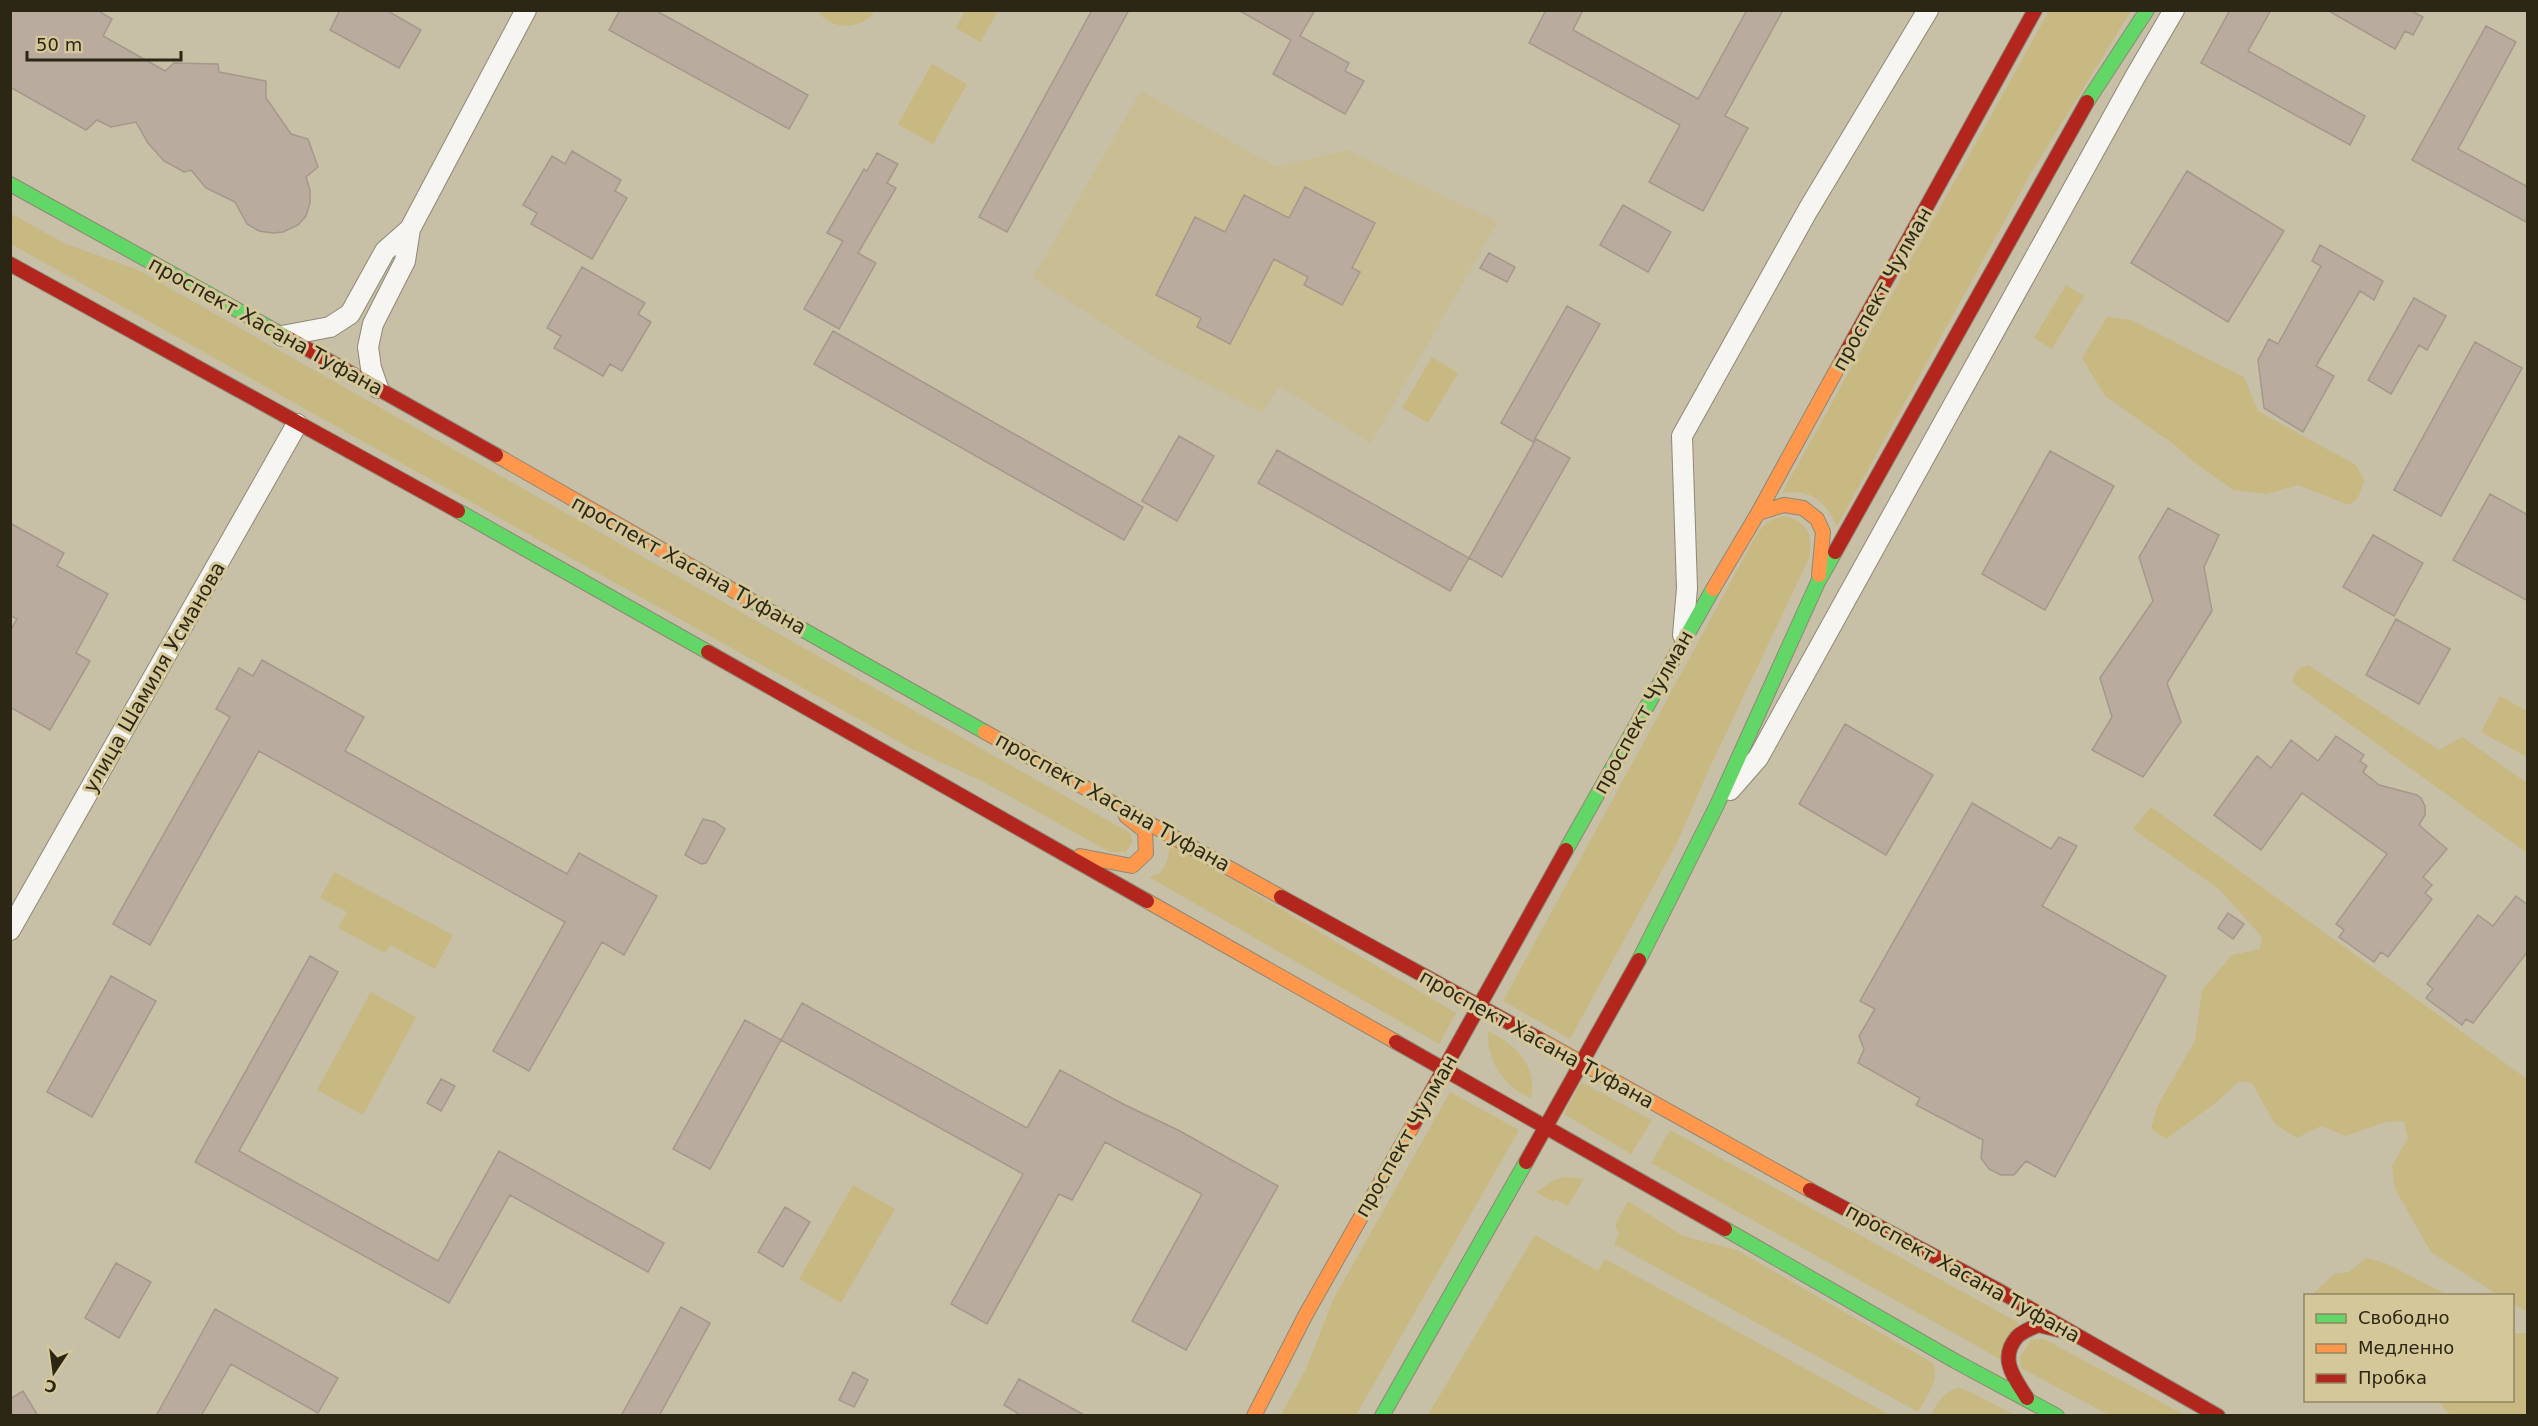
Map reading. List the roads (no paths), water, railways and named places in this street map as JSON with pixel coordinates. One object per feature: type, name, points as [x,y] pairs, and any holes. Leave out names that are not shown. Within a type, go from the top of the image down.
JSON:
[{"type":"main road","name":"проспект Чулман","points":[[1254,1416],[1311,1306],[1683,639],[1758,513],[2035,10]]},
{"type":"main road","points":[[1382,1416],[1668,906],[1717,805],[1818,582],[2089,98],[2147,10]]},
{"type":"main road","name":"проспект Хасана Туфана","points":[[10,184],[378,388],[651,545],[1479,1008],[1996,1289],[2218,1416]]},
{"type":"main road","points":[[10,264],[458,511],[1955,1361],[2057,1416]]},
{"type":"main road","points":[[1758,513],[1784,505],[1803,508],[1817,519],[1823,532],[1818,582]]},
{"type":"main road","points":[[1058,852],[1132,866],[1146,853],[1145,831],[1094,791]]},
{"type":"main road","points":[[2028,1399],[2009,1370],[2009,1354],[2017,1336],[2038,1325],[2050,1326],[2078,1335]]},
{"type":"street","points":[[378,388],[370,368],[368,346],[373,324],[384,298],[405,261],[410,229],[526,10]]},
{"type":"street","points":[[1683,639],[1687,588],[1682,436],[1808,210],[1928,10]]},
{"type":"street","points":[[1717,805],[1758,758],[2134,77],[2174,10]]},
{"type":"street","points":[[282,336],[330,327],[350,314],[385,251],[410,229]]},
{"type":"street","name":"улица Шамиля Усманова","points":[[10,930],[297,424]]}]
